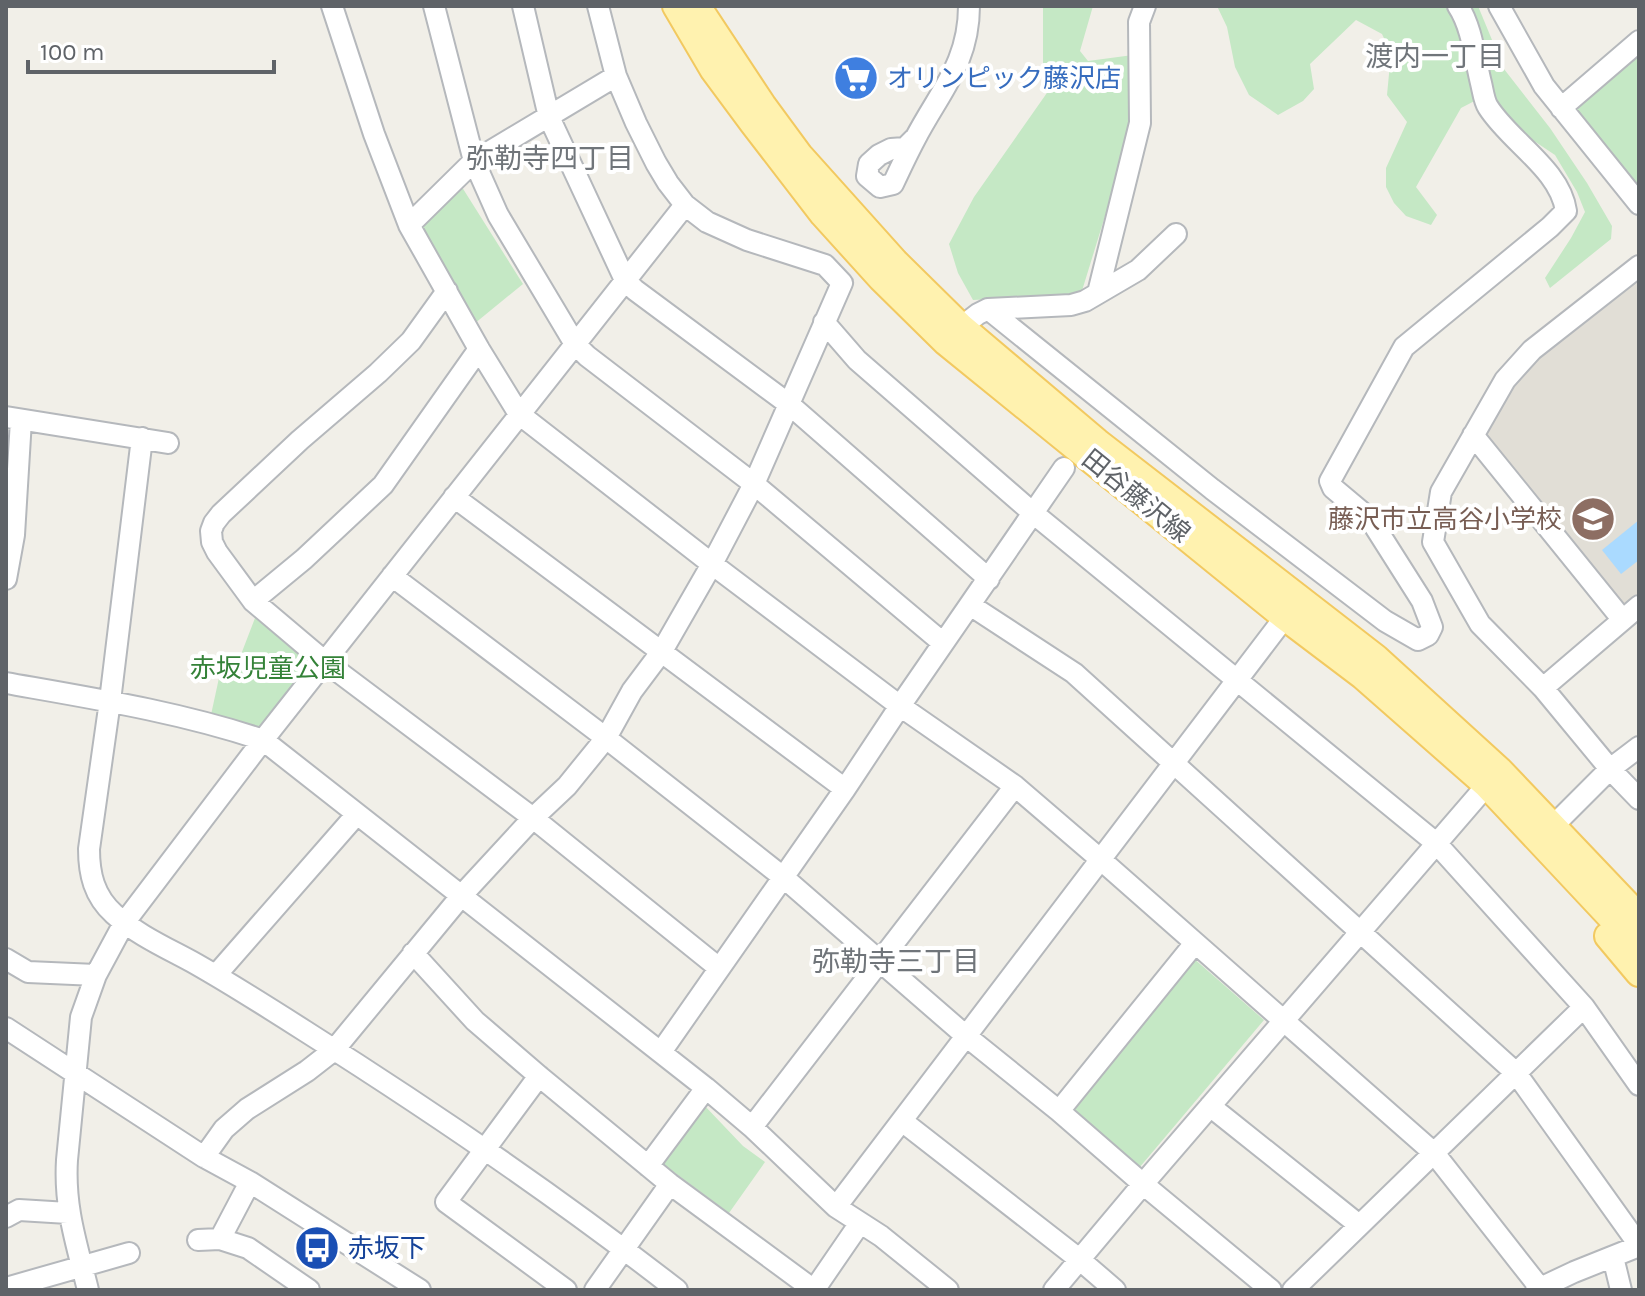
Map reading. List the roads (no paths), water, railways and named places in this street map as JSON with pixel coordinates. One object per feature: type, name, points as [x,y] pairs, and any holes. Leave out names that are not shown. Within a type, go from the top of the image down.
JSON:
[{"type":"main road","name":"田谷藤沢線","points":[[693,8],[799,155],[895,262],[961,327],[1097,442],[1376,658],[1493,778],[1637,935]]},
{"type":"main road","name":"田谷藤沢線","points":[[693,8],[713,69],[753,123],[823,214],[881,278],[946,342],[1285,617],[1493,778]]},
{"type":"main road","points":[[1493,778],[1561,818],[1639,898]]},
{"type":"main road","points":[[1493,778],[1529,844],[1639,973]]},
{"type":"street","points":[[332,6],[374,134],[409,225],[519,414],[900,706],[1015,786],[1434,1153],[1538,1289],[1639,1246],[1516,1073],[1074,673],[970,605]]},
{"type":"street","points":[[434,6],[474,161],[498,215],[575,344],[754,484],[943,643]]},
{"type":"street","points":[[523,6],[549,117],[625,280],[790,405],[989,579]]},
{"type":"street","points":[[204,1157],[224,1129],[247,1109],[334,1050],[462,895],[567,786],[606,738],[632,691],[662,651],[754,484],[842,283],[825,265],[747,240],[707,222],[685,205],[656,163],[616,76],[598,6]]},
{"type":"street","points":[[914,139],[959,63],[969,29],[969,6]]},
{"type":"street","points":[[1098,293],[1140,123],[1139,22],[1145,6]]},
{"type":"street","points":[[988,309],[1212,489],[1385,621],[1418,640],[1428,635],[1432,627],[1422,601],[1370,519],[1333,488],[1330,481],[1404,347],[1566,211],[1564,199],[1554,182],[1487,105],[1470,38],[1458,6]]},
{"type":"street","points":[[1499,6],[1544,86],[1639,204]]},
{"type":"street","points":[[1561,108],[1639,41]]},
{"type":"street","points":[[409,225],[474,161],[616,76]]},
{"type":"street","points":[[88,1290],[68,1213],[65,1183],[75,1072],[81,1017],[96,975],[124,923],[324,661],[685,205]]},
{"type":"street","points":[[961,327],[988,309],[1071,305],[1085,301],[1138,270],[1176,234]]},
{"type":"street","points":[[1639,266],[1532,350],[1505,380],[1441,492],[1433,542],[1480,624],[1543,688],[1639,799]]},
{"type":"street","points":[[447,291],[411,341],[300,440],[214,523],[212,542],[253,601],[324,661],[533,818],[719,968]]},
{"type":"street","points":[[824,322],[857,360],[1033,513],[1436,843],[1584,1007],[1639,1085]]},
{"type":"street","points":[[253,601],[304,559],[383,485],[479,349]]},
{"type":"street","points":[[6,579],[14,535],[14,418],[168,443]]},
{"type":"street","points":[[1473,435],[1622,619]]},
{"type":"street","points":[[142,438],[89,849],[89,867],[101,901],[124,923],[216,975],[485,1148],[677,1290]]},
{"type":"street","points":[[661,1052],[1064,468]]},
{"type":"street","points":[[454,497],[845,789]]},
{"type":"street","points":[[392,576],[783,877],[966,1036],[1271,1290]]},
{"type":"street","points":[[1543,688],[1639,606]]},
{"type":"street","points":[[836,1207],[1285,617]]},
{"type":"street","points":[[6,683],[110,701],[263,740],[706,1088],[836,1207],[881,1236],[948,1290]]},
{"type":"street","points":[[1561,818],[1610,769],[1639,747]]},
{"type":"street","points":[[1054,1290],[1493,778]]},
{"type":"street","points":[[752,1127],[1015,786]]},
{"type":"street","points":[[216,975],[357,814]]},
{"type":"street","points":[[1059,1111],[1195,943]]},
{"type":"street","points":[[413,953],[475,1021],[539,1076],[670,1184],[814,1290],[860,1223]]},
{"type":"street","points":[[6,959],[28,972],[96,975]]},
{"type":"street","points":[[1293,1290],[1584,1007]]},
{"type":"street","points":[[6,1028],[204,1157],[250,1182],[420,1290]]},
{"type":"street","points":[[539,1076],[446,1202],[566,1290]]},
{"type":"street","points":[[648,1166],[706,1088]]},
{"type":"street","points":[[1210,1106],[1359,1225]]},
{"type":"street","points":[[902,1121],[1115,1290]]},
{"type":"street","points":[[220,1239],[250,1182]]},
{"type":"street","points":[[595,1290],[670,1184]]},
{"type":"street","points":[[6,1217],[19,1210],[68,1213]]},
{"type":"street","points":[[198,1240],[220,1239],[248,1248],[309,1290]]},
{"type":"street","points":[[6,1288],[30,1286],[82,1266],[129,1253]]},
{"type":"street","points":[[1613,1257],[1621,1290]]},
{"type":"water","points":[[1639,520],[1639,560],[1621,574],[1602,550]]},
{"type":"place","name":"オリンピック藤沢店","points":[[856,78]]},
{"type":"place","name":"藤沢市立高谷小学校","points":[[1593,519]]},
{"type":"place","name":"赤坂下","points":[[317,1248]]},
{"type":"district","name":"渡内一丁目","points":[[1435,56]]},
{"type":"district","name":"弥勒寺四丁目","points":[[550,158]]},
{"type":"district","name":"弥勒寺三丁目","points":[[896,961]]},
{"type":"park label","name":"赤坂児童公園","points":[[268,668]]}]
